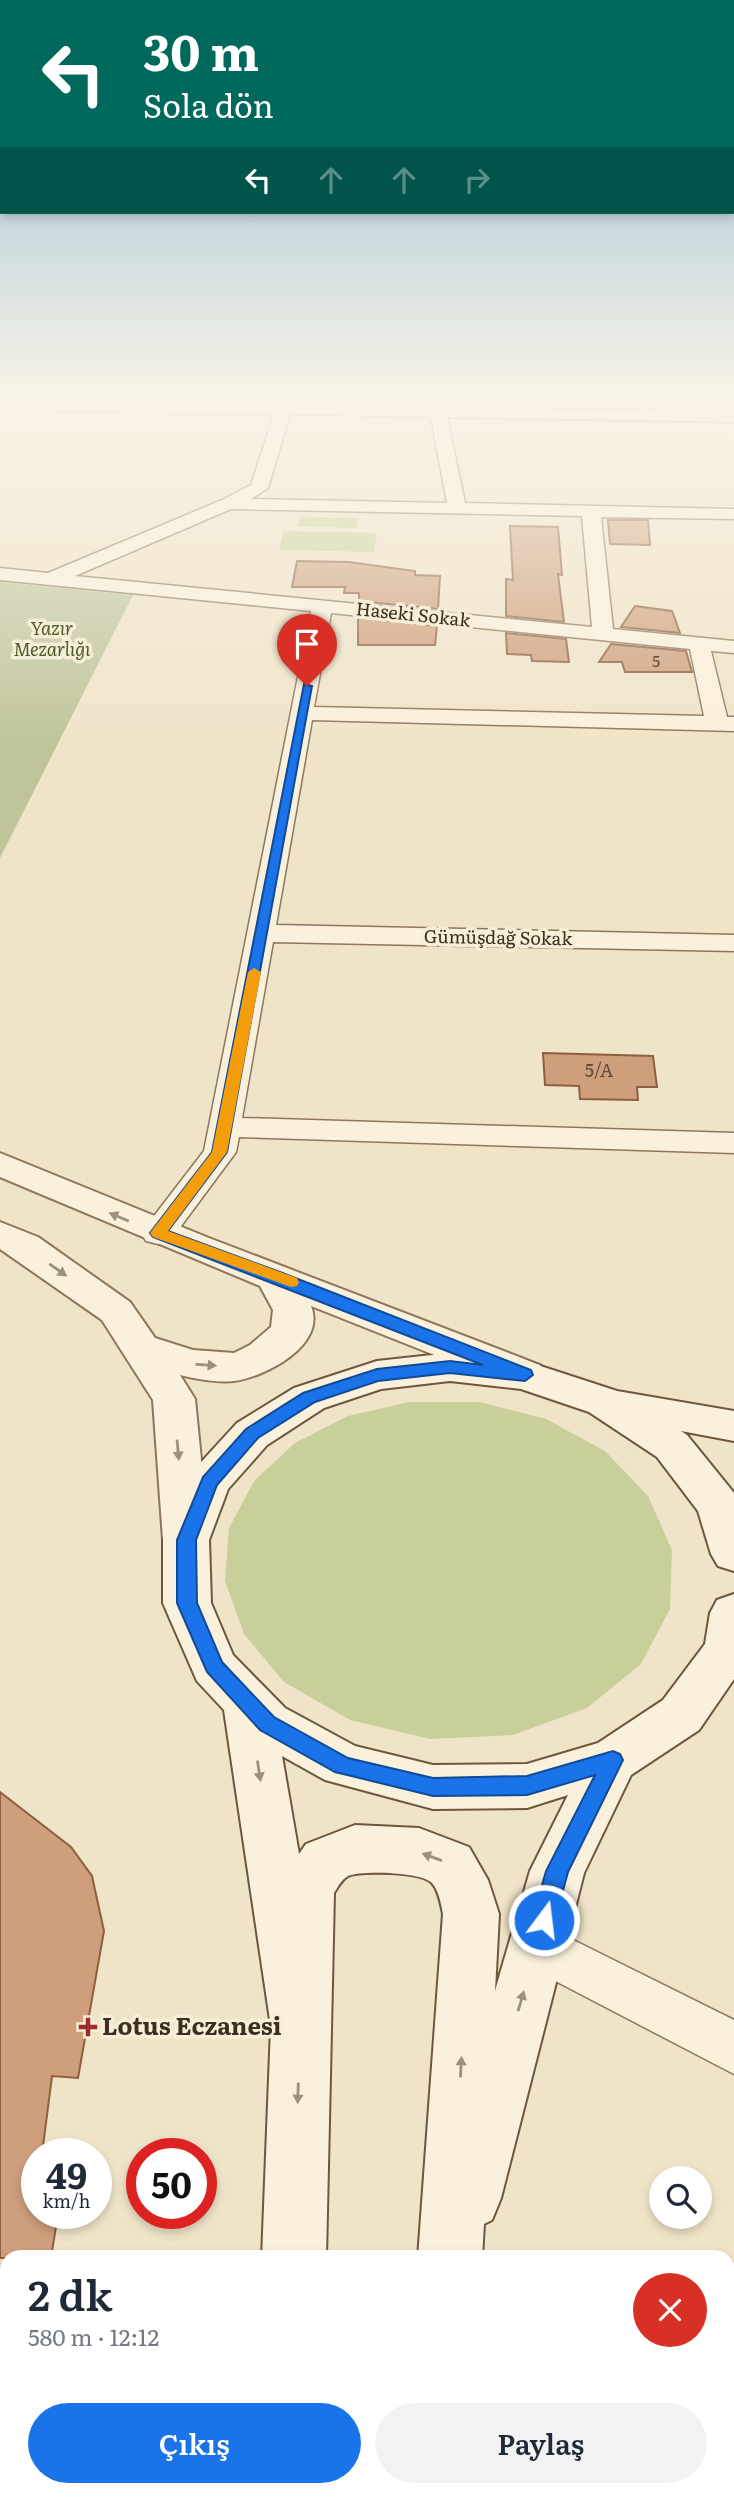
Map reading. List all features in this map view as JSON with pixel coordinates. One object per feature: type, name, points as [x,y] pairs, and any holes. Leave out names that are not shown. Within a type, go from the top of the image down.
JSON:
[{"type":"main road","points":[[0,1164],[158,1233],[274,1275],[525,1375],[604,1402],[734,1426]]},
{"type":"main road","points":[[0,1234],[24,1246],[116,1311],[174,1399],[186,1540],[187,1603],[214,1667],[267,1723],[343,1765],[433,1787],[527,1786],[613,1760],[681,1715],[728,1649],[734,1613]]},
{"type":"main road","points":[[141,1348],[180,1363],[214,1366],[248,1364],[291,1332],[293,1310],[274,1275]]},
{"type":"main road","points":[[186,1540],[209,1482],[252,1434],[309,1398],[377,1375],[450,1367],[525,1375]]},
{"type":"main road","points":[[604,1402],[672,1446],[719,1506],[734,1555]]},
{"type":"main road","points":[[690,1703],[734,1676]]},
{"type":"main road","points":[[248,1704],[300,2027]]},
{"type":"main road","points":[[457,2250],[508,2048],[557,1871],[613,1760]]},
{"type":"main road","points":[[294,2250],[307,1888],[325,1861],[355,1849],[419,1852],[450,1864],[461,1880],[471,1914],[450,2250]]},
{"type":"street","points":[[50,579],[194,519]]},
{"type":"street","points":[[592,519],[603,634]]},
{"type":"street","name":"Haseki Sokak","points":[[0,574],[734,647]]},
{"type":"street","points":[[158,1233],[220,1152],[322,606]]},
{"type":"street","points":[[302,713],[725,724],[699,643]]},
{"type":"street","name":"Gümüşdağ Sokak","points":[[261,933],[734,943]]},
{"type":"street","points":[[224,1128],[734,1143]]},
{"type":"street","points":[[537,1945],[734,2048]]},
{"type":"green space","points":[[299,519],[358,519],[356,528],[297,526]]},
{"type":"green space","points":[[284,531],[377,533],[374,552],[279,550]]},
{"type":"green space","name":"Yazır Mezarlığı","points":[[0,582],[133,595],[0,858]]},
{"type":"green space","points":[[409,1402],[479,1402],[546,1419],[605,1451],[648,1496],[672,1550],[670,1609],[641,1664],[587,1708],[513,1735],[430,1739],[350,1720],[284,1682],[244,1634],[225,1581],[229,1528],[254,1481],[295,1443],[348,1416]]},
{"type":"building","points":[[608,520],[648,520],[650,545],[610,544]]},
{"type":"building","points":[[510,526],[558,527],[562,575],[558,574],[564,622],[506,616],[506,579],[513,580]]},
{"type":"building","points":[[297,561],[349,562],[415,571],[415,575],[440,576],[438,609],[359,601],[359,593],[344,593],[345,587],[292,587]]},
{"type":"building","points":[[635,606],[672,611],[680,633],[621,627]]},
{"type":"building","points":[[358,618],[437,626],[435,645],[358,645]]},
{"type":"building","points":[[506,633],[566,639],[569,662],[532,661],[531,655],[507,654]]},
{"type":"building","points":[[611,644],[686,651],[692,672],[625,672],[622,662],[599,662]]},
{"type":"building","points":[[543,1053],[653,1056],[657,1087],[637,1087],[638,1100],[580,1099],[579,1086],[545,1085]]},
{"type":"building","points":[[0,1792],[71,1847],[92,1876],[104,1931],[78,2078],[52,2076],[44,2138],[21,2138],[21,2229],[56,2229],[52,2250],[0,2250]]},
{"type":"slow traffic","points":[[254,972],[220,1152],[158,1233],[291,1282]]},
{"type":"place","name":"Lotus Eczanesi","points":[[88,2027]]},
{"type":"route","points":[[307,686],[220,1152],[158,1233],[274,1275],[525,1375],[450,1367],[377,1375],[309,1398],[252,1434],[209,1482],[186,1540],[187,1603],[214,1667],[267,1723],[343,1765],[433,1787],[527,1786],[613,1760],[557,1871],[544,1920]]}]
